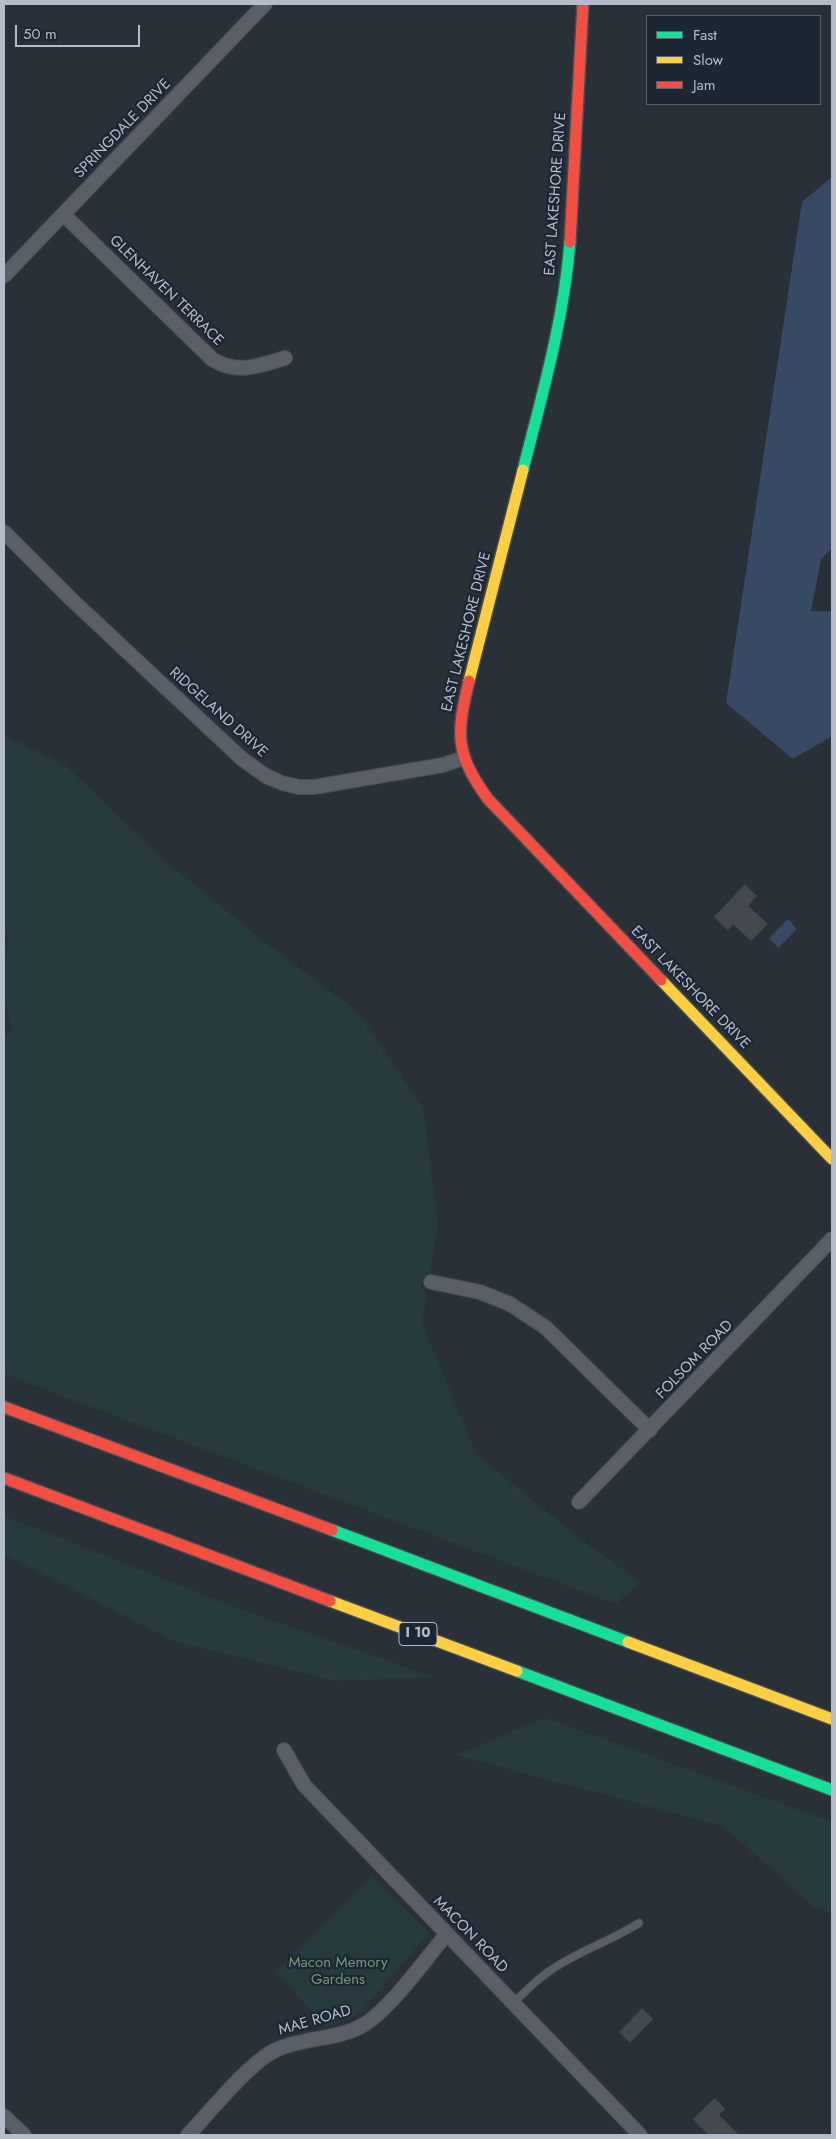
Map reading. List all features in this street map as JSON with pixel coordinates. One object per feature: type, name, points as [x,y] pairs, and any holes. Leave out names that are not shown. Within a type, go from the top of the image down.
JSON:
[{"type":"main road","name":"EAST LAKESHORE DRIVE","points":[[583,4],[568,269],[555,342],[460,718],[459,742],[470,774],[488,799],[832,1158]]},
{"type":"main road","points":[[4,1407],[832,1719]]},
{"type":"main road","name":"I 10","points":[[4,1478],[832,1790]]},
{"type":"street","name":"SPRINGDALE DRIVE","points":[[4,276],[266,4]]},
{"type":"street","name":"GLENHAVEN TERRACE","points":[[64,215],[212,359],[223,366],[234,369],[266,364],[284,358]]},
{"type":"street","name":"RIDGELAND DRIVE","points":[[4,532],[72,600],[194,716],[240,758],[266,776],[282,783],[299,787],[314,787],[444,765],[463,758]]},
{"type":"street","name":"FOLSOM ROAD","points":[[579,1502],[832,1240]]},
{"type":"street","points":[[431,1282],[480,1292],[510,1304],[545,1327],[650,1430]]},
{"type":"street","name":"MACON ROAD","points":[[284,1750],[304,1784],[640,2135]]},
{"type":"street","name":"MAE ROAD","points":[[188,2135],[258,2061],[278,2049],[349,2032],[366,2023],[389,2002],[447,1934]]},
{"type":"street","points":[[4,2116],[24,2135]]},
{"type":"lane","points":[[513,2003],[550,1970],[589,1948],[621,1934],[639,1922]]},
{"type":"green space","points":[[4,735],[65,765],[164,860],[267,944],[357,1011],[423,1109],[438,1223],[430,1273],[426,1272],[420,1289],[427,1291],[422,1323],[476,1454],[579,1538],[640,1582],[616,1604],[4,1374],[4,1039],[12,1028],[4,994],[4,968],[9,941],[4,928]]},
{"type":"green space","points":[[4,1516],[240,1609],[434,1677],[336,1681],[176,1642],[4,1554]]},
{"type":"green space","points":[[546,1718],[832,1822],[832,1914],[814,1907],[723,1826],[455,1755]]},
{"type":"green space","name":"Macon Memory Gardens","points":[[372,1876],[429,1933],[363,2010],[349,2019],[326,2026],[275,1972]]},
{"type":"water","points":[[832,177],[832,548],[821,560],[811,611],[832,611],[832,736],[793,759],[726,703],[802,202]]},
{"type":"water","points":[[788,919],[797,929],[778,948],[769,938]]},
{"type":"building","points":[[745,884],[757,896],[748,906],[768,924],[751,941],[733,924],[728,930],[714,917]]},
{"type":"building","points":[[642,2008],[653,2019],[630,2043],[619,2032]]},
{"type":"building","points":[[715,2098],[725,2109],[719,2115],[739,2135],[708,2135],[693,2119]]},
{"type":"traffic: fast","points":[[523,470],[558,329],[570,242]]},
{"type":"traffic: fast","points":[[332,1530],[628,1642]]},
{"type":"traffic: fast","points":[[517,1671],[832,1790]]},
{"type":"traffic: slow","points":[[469,681],[523,470]]},
{"type":"traffic: slow","points":[[661,980],[832,1159]]},
{"type":"traffic: slow","points":[[330,1601],[517,1671]]},
{"type":"traffic: slow","points":[[628,1642],[832,1719]]},
{"type":"traffic: jam","points":[[570,242],[583,4]]},
{"type":"traffic: jam","points":[[469,681],[462,716],[461,743],[469,769],[477,783],[488,799],[661,980]]},
{"type":"traffic: jam","points":[[4,1407],[332,1530]]},
{"type":"traffic: jam","points":[[4,1478],[330,1601]]}]
